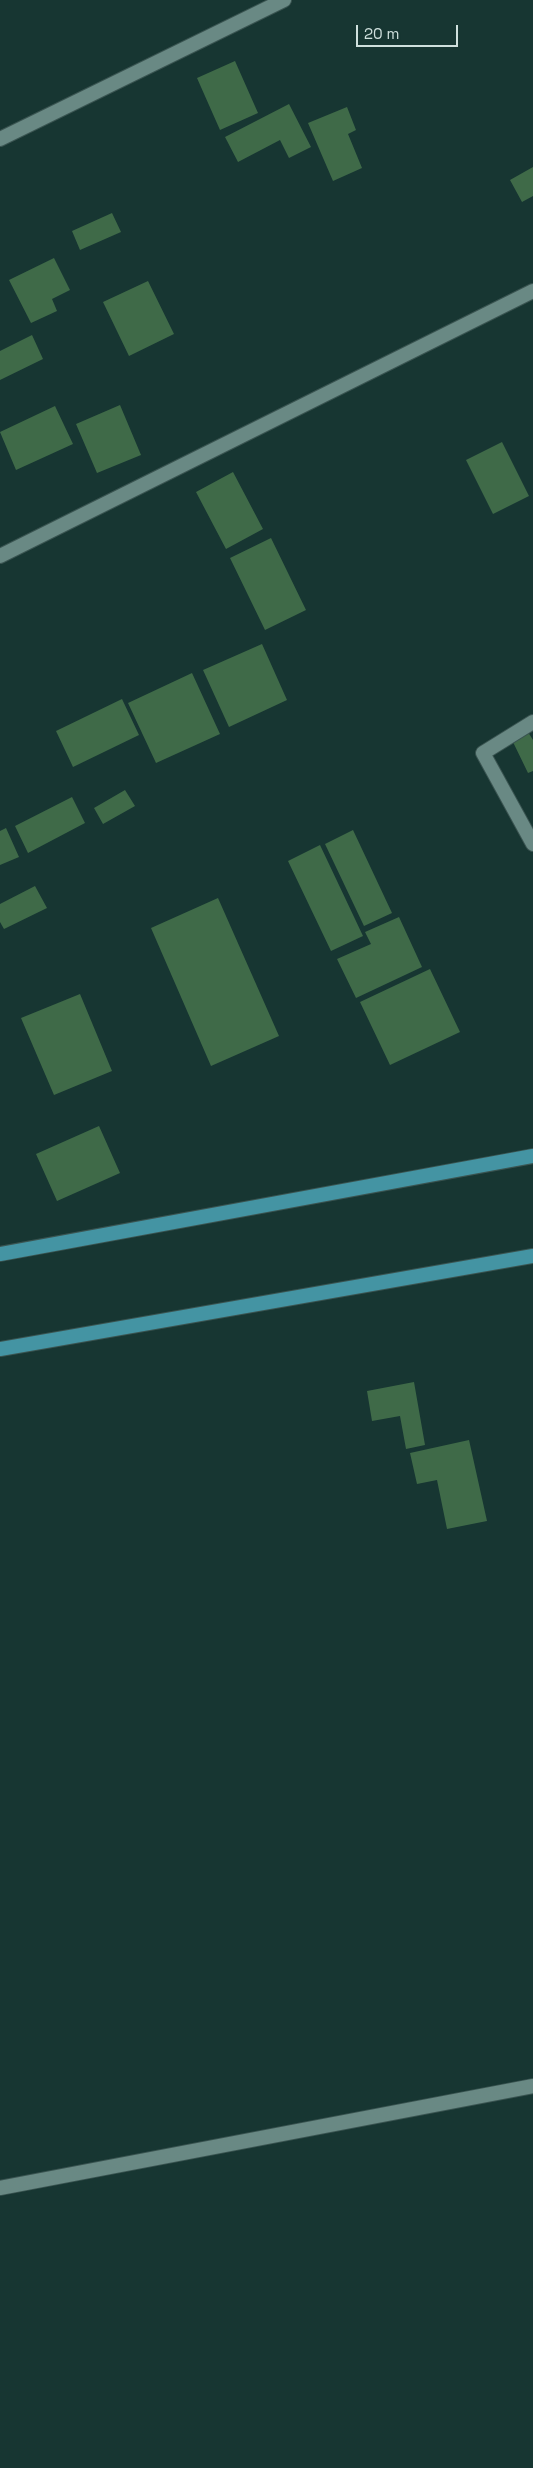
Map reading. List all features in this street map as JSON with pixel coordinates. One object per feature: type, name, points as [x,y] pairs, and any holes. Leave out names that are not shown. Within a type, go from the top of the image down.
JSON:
[{"type":"main road","points":[[0,1254],[533,1156]]},
{"type":"main road","points":[[0,1349],[533,1256]]},
{"type":"street","points":[[0,139],[284,0]]},
{"type":"street","points":[[0,556],[533,291]]},
{"type":"street","points":[[533,722],[483,753],[533,844]]},
{"type":"street","points":[[0,2188],[533,2086]]},
{"type":"building","points":[[235,61],[258,113],[220,130],[197,78]]},
{"type":"building","points":[[289,104],[311,147],[289,158],[280,140],[238,162],[225,137]]},
{"type":"building","points":[[347,107],[356,130],[348,134],[362,168],[333,181],[308,123]]},
{"type":"building","points":[[533,167],[533,196],[522,202],[510,180]]},
{"type":"building","points":[[112,213],[121,232],[80,250],[72,231]]},
{"type":"building","points":[[54,258],[70,290],[52,299],[57,311],[31,323],[9,280]]},
{"type":"building","points":[[148,281],[174,334],[129,356],[103,302]]},
{"type":"building","points":[[32,335],[43,359],[0,380],[0,351]]},
{"type":"building","points":[[120,405],[141,455],[97,473],[76,424]]},
{"type":"building","points":[[55,406],[73,444],[16,470],[0,432]]},
{"type":"building","points":[[502,442],[529,496],[493,514],[466,460]]},
{"type":"building","points":[[233,472],[263,529],[226,549],[196,492]]},
{"type":"building","points":[[271,538],[306,610],[265,630],[230,558]]},
{"type":"building","points":[[262,644],[287,700],[229,727],[203,670]]},
{"type":"building","points":[[192,673],[220,734],[156,763],[128,703]]},
{"type":"building","points":[[122,699],[139,735],[73,767],[56,731]]},
{"type":"building","points":[[528,732],[533,740],[533,771],[528,773],[512,740]]},
{"type":"building","points":[[125,790],[135,806],[103,824],[94,808]]},
{"type":"building","points":[[72,797],[85,823],[28,853],[15,826]]},
{"type":"building","points":[[6,828],[19,857],[0,865],[0,831]]},
{"type":"building","points":[[353,830],[392,913],[364,926],[325,844]]},
{"type":"building","points":[[320,845],[363,936],[331,951],[288,861]]},
{"type":"building","points":[[35,886],[47,908],[4,929],[0,922],[0,904]]},
{"type":"building","points":[[218,898],[279,1036],[211,1066],[151,928]]},
{"type":"building","points":[[399,917],[422,967],[356,998],[337,959],[371,944],[365,932]]},
{"type":"building","points":[[430,969],[460,1032],[390,1065],[360,1002]]},
{"type":"building","points":[[80,994],[112,1071],[54,1095],[21,1018]]},
{"type":"building","points":[[99,1126],[120,1173],[57,1201],[36,1154]]},
{"type":"building","points":[[414,1382],[425,1445],[406,1449],[400,1416],[372,1421],[367,1391]]},
{"type":"building","points":[[469,1440],[487,1521],[447,1529],[437,1480],[417,1484],[410,1453]]}]
